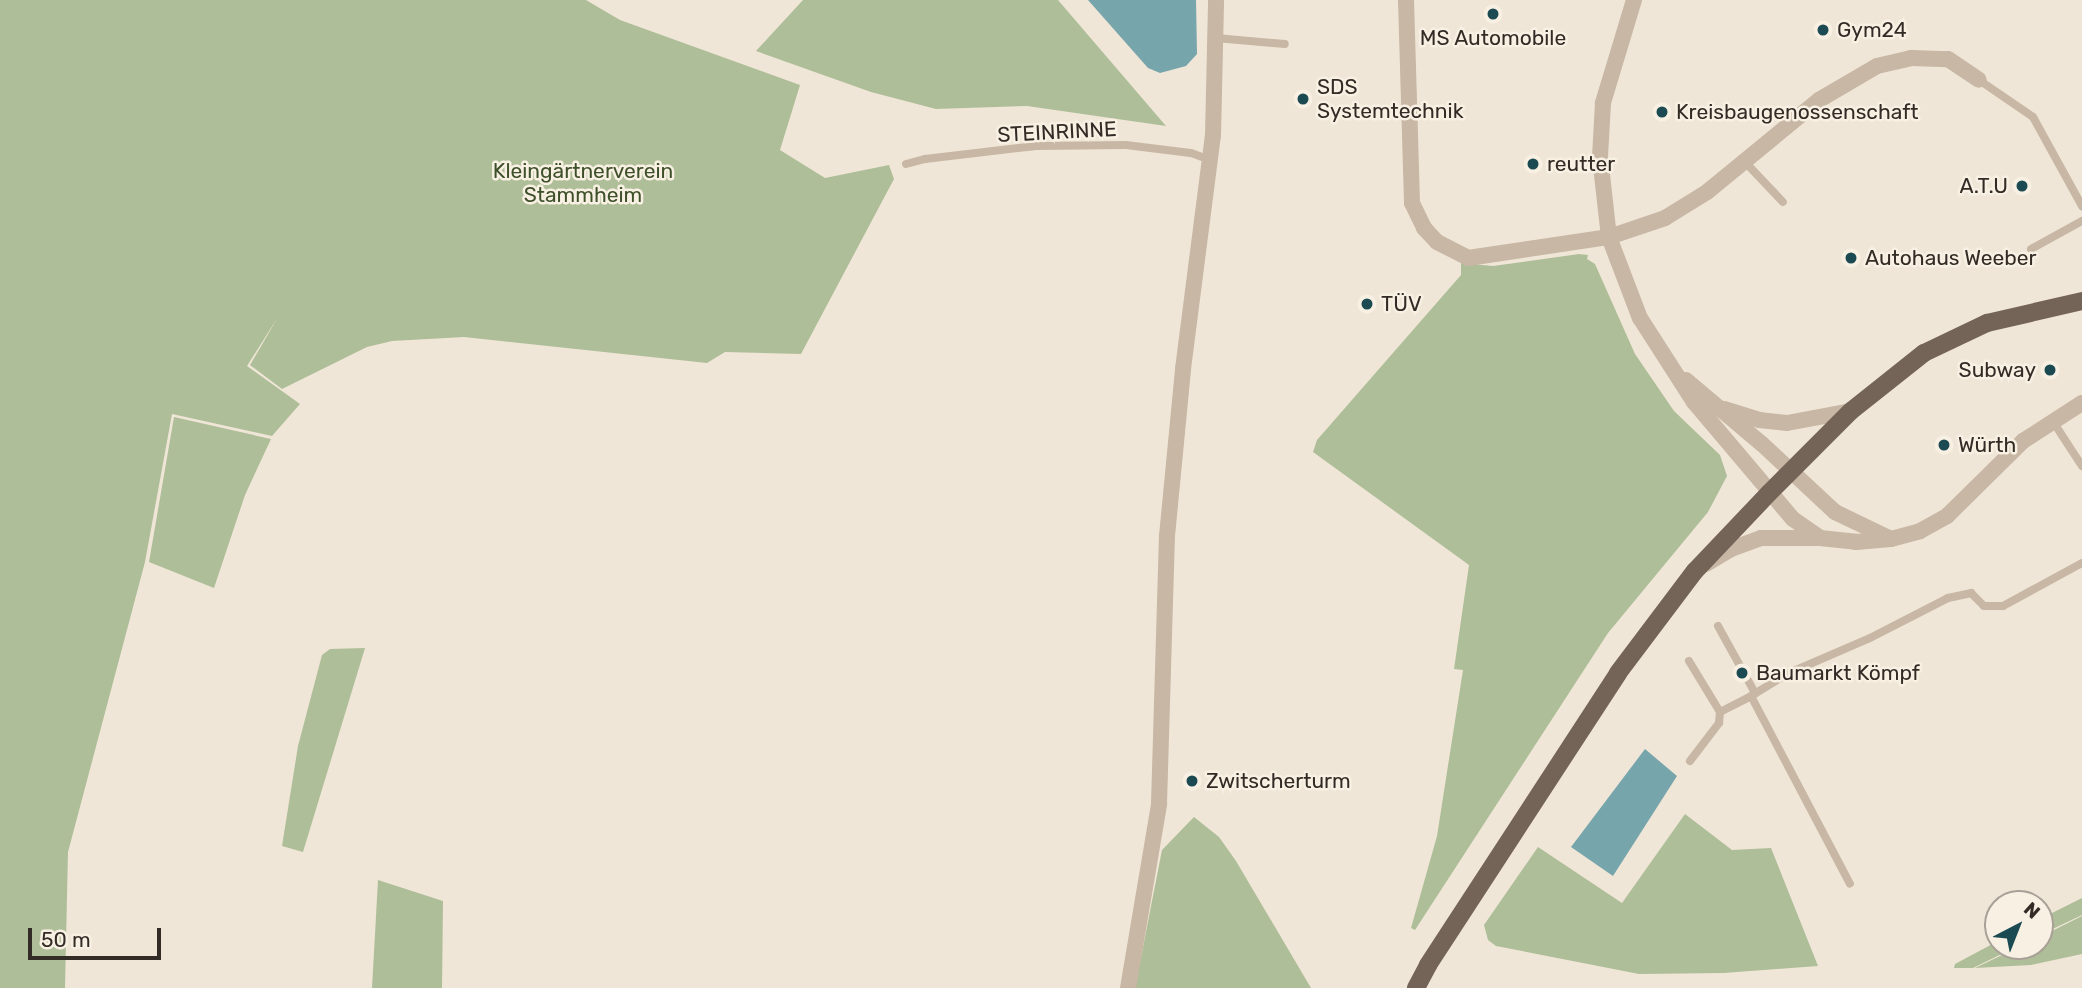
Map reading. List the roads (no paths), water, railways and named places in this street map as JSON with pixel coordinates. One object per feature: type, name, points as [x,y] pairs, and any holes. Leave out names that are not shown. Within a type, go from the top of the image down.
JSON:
[{"type":"main road","points":[[1416,988],[1618,673],[1695,571],[1769,493],[1851,411],[1924,353],[1987,323],[2082,301]]},
{"type":"street","points":[[1129,988],[1159,804],[1167,536],[1183,369],[1210,160],[1216,0]]},
{"type":"street","points":[[1406,0],[1412,203],[1424,228],[1437,242],[1468,258],[1609,237],[1665,218],[1707,192],[1819,100],[1877,66],[1912,58],[1948,59],[1979,80]]},
{"type":"street","points":[[1634,0],[1602,103],[1600,157],[1609,237],[1640,318],[1694,402],[1793,519],[1820,538]]},
{"type":"street","points":[[1676,372],[1762,444],[1790,473],[1835,512],[1891,539]]},
{"type":"street","points":[[1716,406],[1759,420],[1787,423],[1851,411]]},
{"type":"street","points":[[1695,571],[1731,549],[1761,538],[1820,538],[1856,542],[1891,539],[1920,531],[1947,516],[2023,441],[2052,421],[2081,406]]},
{"type":"lane","points":[[1216,38],[1285,44]]},
{"type":"lane","points":[[1979,80],[2033,117],[2082,206]]},
{"type":"lane","name":"STEINRINNE","points":[[906,164],[925,159],[1036,146],[1101,146],[1178,152],[1210,160]]},
{"type":"lane","points":[[1745,162],[1783,202]]},
{"type":"lane","points":[[2031,249],[2082,221]]},
{"type":"lane","points":[[2052,421],[2082,466]]},
{"type":"lane","points":[[1720,712],[1789,673],[1860,642],[1948,598],[1971,593],[1984,606],[2003,606],[2082,563]]},
{"type":"lane","points":[[1718,626],[1850,884]]},
{"type":"lane","points":[[1689,661],[1720,712],[1719,723],[1690,761]]},
{"type":"water","points":[[1088,0],[1196,0],[1197,54],[1186,66],[1160,73],[1148,68]]},
{"type":"water","points":[[1645,749],[1677,776],[1613,876],[1571,847]]},
{"type":"place","name":"MS Automobile","points":[[1493,14]]},
{"type":"place","name":"Gym24","points":[[1823,30]]},
{"type":"place","name":"SDS Systemtechnik","points":[[1303,99]]},
{"type":"place","name":"Kreisbaugenossenschaft","points":[[1662,112]]},
{"type":"place","name":"reutter","points":[[1533,164]]},
{"type":"place","name":"A.T.U","points":[[2022,186]]},
{"type":"place","name":"Autohaus Weeber","points":[[1851,258]]},
{"type":"place","name":"TÜV","points":[[1367,304]]},
{"type":"place","name":"Subway","points":[[2050,370]]},
{"type":"place","name":"Würth","points":[[1944,445]]},
{"type":"place","name":"Baumarkt Kömpf","points":[[1742,673]]},
{"type":"place","name":"Zwitscherturm","points":[[1192,781]]},
{"type":"park label","name":"Kleingärtnerverein Stammheim","points":[[583,183]]}]
